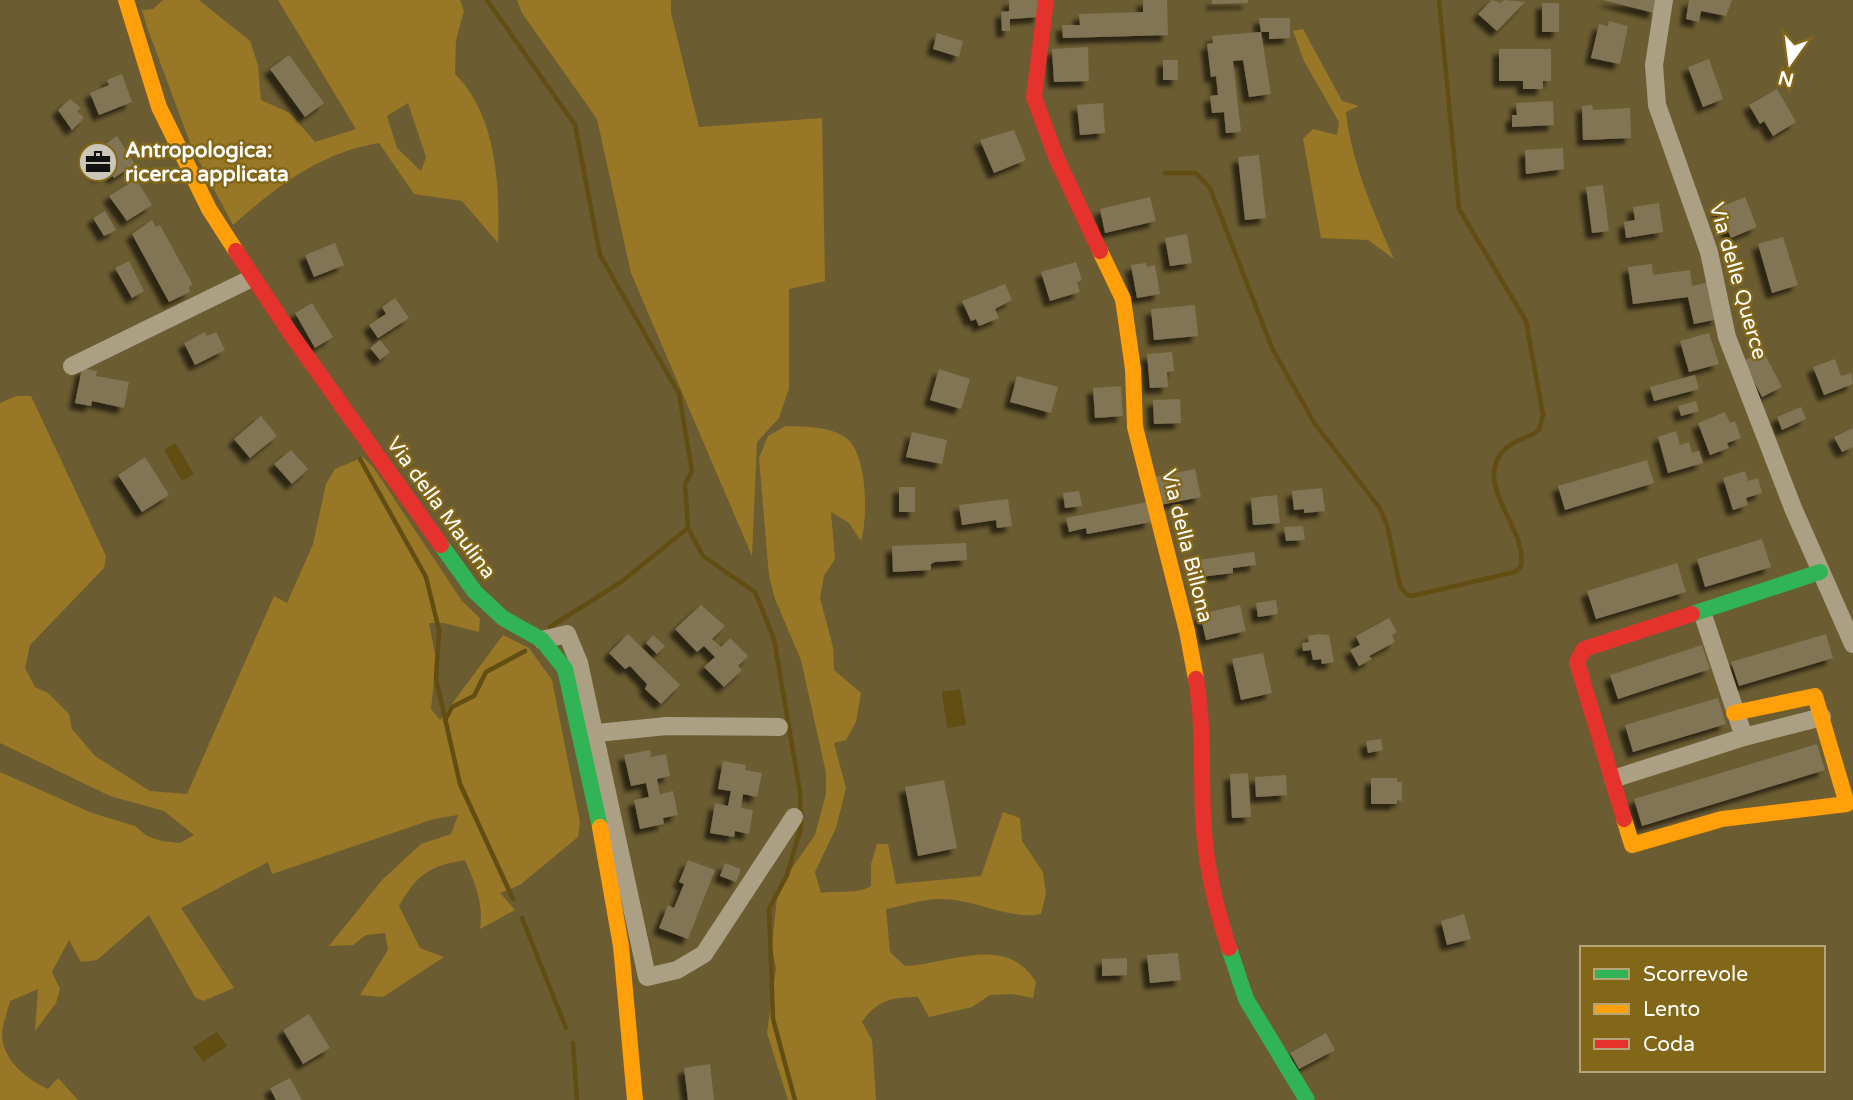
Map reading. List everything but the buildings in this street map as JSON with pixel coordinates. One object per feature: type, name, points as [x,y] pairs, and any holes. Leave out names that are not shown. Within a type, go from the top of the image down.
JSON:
[{"type":"street","name":"Via della Maulina","points":[[126,0],[159,107],[209,209],[252,278],[475,592],[503,618],[542,640]]},
{"type":"street","name":"Via della Billona","points":[[1046,0],[1034,97],[1056,157],[1123,299],[1133,369],[1135,427],[1187,631],[1203,720],[1204,830],[1215,907],[1246,999],[1307,1100]]},
{"type":"street","name":"Via delle Querce","points":[[1664,0],[1654,65],[1657,106],[1709,252],[1727,337],[1820,572],[1853,643]]},
{"type":"street","points":[[72,366],[252,278]]},
{"type":"street","points":[[1734,713],[1815,695],[1847,803],[1722,819],[1632,845],[1577,662],[1584,649],[1820,572]]},
{"type":"street","points":[[1702,612],[1744,737]]},
{"type":"street","points":[[542,640],[567,634],[579,663],[621,946],[635,1100]]},
{"type":"street","points":[[1613,779],[1744,737],[1822,717]]},
{"type":"street","points":[[588,734],[667,726],[779,727]]},
{"type":"street","points":[[588,734],[647,977],[677,970],[704,954],[794,817]]},
{"type":"shaded area","points":[[163,0],[199,0],[250,41],[258,65],[261,100],[290,113],[315,142],[356,129],[278,0],[460,0],[464,11],[456,40],[455,74],[480,110],[488,131],[496,176],[498,243],[462,201],[414,194],[379,143],[338,154],[300,173],[233,225],[192,148],[147,27],[142,10],[153,9]],"holes":[[[408,103],[426,157],[421,171],[397,148],[387,116]]]},
{"type":"shaded area","points":[[517,0],[671,0],[671,13],[699,127],[822,118],[825,281],[789,289],[789,388],[779,418],[757,442],[752,556],[631,273],[597,119],[522,13]]},
{"type":"shaded area","points":[[1303,29],[1342,101],[1359,106],[1346,112],[1353,150],[1364,187],[1394,259],[1368,240],[1321,238],[1303,139],[1313,129],[1337,135],[1339,122],[1304,61],[1293,31]]},
{"type":"shaded area","points":[[16,396],[31,396],[106,556],[104,568],[30,645],[25,668],[35,687],[48,693],[69,714],[72,729],[95,756],[150,791],[187,794],[274,596],[287,603],[313,544],[326,484],[335,469],[363,457],[373,467],[462,601],[480,618],[479,632],[444,623],[429,623],[436,659],[431,709],[440,720],[503,635],[529,648],[552,680],[580,822],[578,837],[520,885],[500,893],[515,910],[480,929],[480,902],[465,860],[433,869],[418,879],[399,906],[420,948],[444,957],[383,997],[360,995],[388,950],[385,933],[366,935],[353,945],[329,946],[382,880],[421,844],[451,834],[458,815],[434,819],[272,874],[268,862],[181,908],[234,988],[203,1001],[195,997],[149,915],[97,960],[81,962],[69,940],[52,972],[60,989],[56,1003],[35,1031],[38,989],[10,1001],[2,1035],[11,1061],[24,1074],[48,1089],[58,1078],[78,1100],[0,1100],[0,772],[92,813],[135,826],[147,836],[162,841],[180,843],[194,835],[164,811],[110,796],[0,743],[0,403]]},
{"type":"shaded area","points":[[786,426],[824,429],[845,437],[853,445],[858,457],[864,486],[865,517],[861,541],[849,523],[831,512],[835,559],[824,576],[820,598],[833,647],[834,670],[861,693],[856,722],[846,740],[834,743],[846,788],[836,828],[815,872],[821,893],[853,891],[871,886],[871,864],[877,844],[888,844],[896,884],[981,876],[1003,812],[1020,818],[1022,841],[1043,872],[1046,894],[1041,914],[1017,914],[940,899],[886,909],[890,952],[905,966],[959,957],[993,955],[1024,967],[1036,982],[1033,998],[1012,994],[990,995],[972,1007],[929,1017],[918,997],[893,999],[880,1004],[862,1022],[872,1040],[876,1100],[788,1100],[767,1033],[776,968],[772,946],[778,888],[815,835],[826,794],[826,773],[801,660],[775,599],[769,576],[759,458],[768,436]]},
{"type":"shaded area","points":[[175,443],[194,474],[182,481],[164,450]]},
{"type":"shaded area","points":[[960,689],[966,725],[947,728],[942,692]]},
{"type":"shaded area","points":[[217,1032],[227,1046],[203,1062],[193,1047]]},
{"type":"waterway","points":[[487,0],[575,125],[600,255],[679,394],[692,471],[685,484],[688,528],[703,556],[755,592],[774,639],[800,792],[801,827],[787,875],[769,909],[773,1019],[795,1100]]},
{"type":"waterway","points":[[1165,173],[1196,173],[1210,188],[1272,348],[1315,424],[1379,507],[1387,525],[1400,586],[1406,594],[1412,596],[1515,572],[1521,566],[1521,552],[1498,494],[1494,479],[1495,465],[1506,448],[1539,430],[1543,415],[1526,321],[1459,209],[1439,0]]},
{"type":"waterway","points":[[360,459],[426,577],[439,630],[436,679],[460,784],[513,899]]},
{"type":"waterway","points":[[550,627],[621,582],[688,528]]},
{"type":"waterway","points":[[445,720],[452,707],[474,696],[486,672],[525,651]]},
{"type":"waterway","points":[[522,918],[566,1028]]},
{"type":"waterway","points":[[573,1043],[577,1100]]},
{"type":"traffic: fast","points":[[441,545],[475,592],[503,618],[542,640],[565,669],[600,827]]},
{"type":"traffic: fast","points":[[1692,614],[1820,572]]},
{"type":"traffic: fast","points":[[1229,948],[1246,999],[1307,1100]]},
{"type":"traffic: slow","points":[[126,0],[159,107],[209,209],[236,251]]},
{"type":"traffic: slow","points":[[1100,251],[1123,299],[1133,369],[1135,427],[1187,631],[1196,679]]},
{"type":"traffic: slow","points":[[1624,819],[1632,845],[1722,819],[1847,804],[1815,696],[1734,713]]},
{"type":"traffic: slow","points":[[600,827],[621,946],[635,1100]]},
{"type":"traffic: jam","points":[[1046,0],[1034,97],[1056,157],[1100,251]]},
{"type":"traffic: jam","points":[[236,251],[293,337],[441,545]]},
{"type":"traffic: jam","points":[[1624,819],[1577,662],[1584,649],[1692,614]]},
{"type":"traffic: jam","points":[[1196,679],[1205,846],[1213,890],[1229,948]]},
{"type":"place","name":"Antropologica: ricerca applicata","points":[[98,162]]}]
